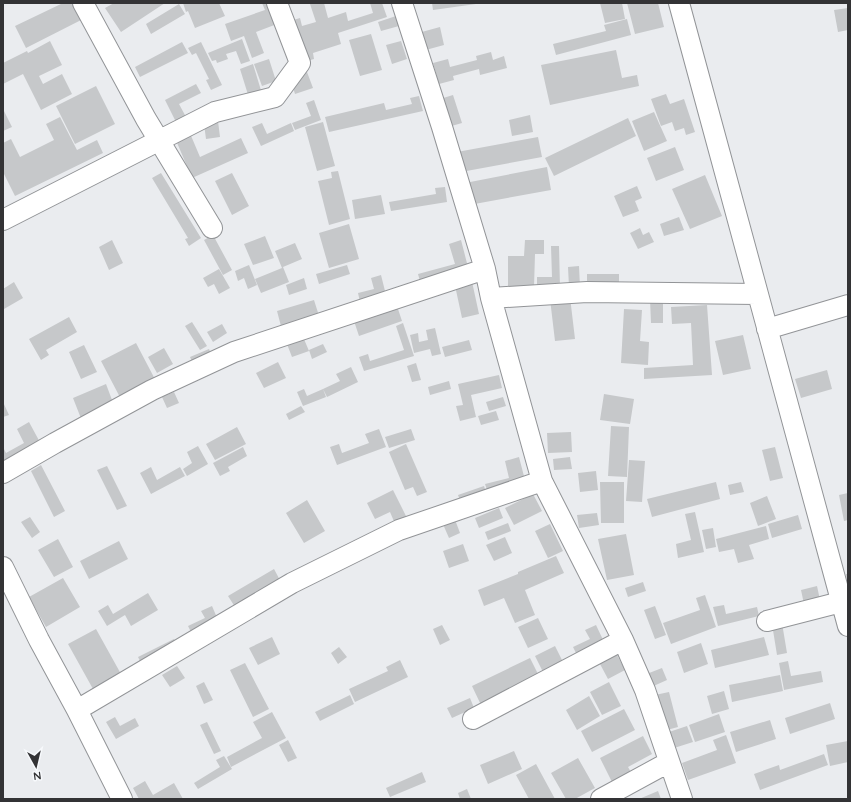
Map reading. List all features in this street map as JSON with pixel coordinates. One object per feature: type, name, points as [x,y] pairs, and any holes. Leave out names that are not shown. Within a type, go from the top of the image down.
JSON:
[{"type":"street","points":[[83,3],[146,119],[212,228]]},
{"type":"street","points":[[3,220],[215,112],[275,97],[300,63],[277,3]]},
{"type":"street","points":[[402,3],[442,127],[485,269],[491,298],[542,481],[623,640],[645,690],[682,799]]},
{"type":"street","points":[[679,3],[848,626]]},
{"type":"street","points":[[3,473],[152,390],[234,352],[485,269]]},
{"type":"street","points":[[491,298],[587,292],[757,294]]},
{"type":"street","points":[[767,329],[848,305]]},
{"type":"street","points":[[77,710],[292,583],[399,530],[542,481]]},
{"type":"street","points":[[3,567],[39,640],[77,710],[122,799]]},
{"type":"street","points":[[767,621],[841,602]]},
{"type":"street","points":[[473,719],[623,640]]},
{"type":"street","points":[[601,799],[669,762]]},
{"type":"building","points":[[63,3],[80,3],[87,17],[26,48],[15,26]]},
{"type":"building","points":[[114,3],[165,3],[121,32],[105,8]]},
{"type":"building","points":[[183,3],[219,3],[225,16],[195,28]]},
{"type":"building","points":[[262,3],[274,3],[277,24],[256,32],[264,53],[252,58],[244,36],[231,41],[225,24],[265,10]]},
{"type":"building","points":[[324,3],[328,18],[346,12],[348,21],[373,13],[370,3],[382,3],[387,17],[338,33],[341,44],[313,53],[314,59],[303,62],[290,21],[300,18],[302,26],[316,22],[310,4]]},
{"type":"building","points":[[432,3],[475,3],[476,4],[433,10]]},
{"type":"building","points":[[600,3],[622,3],[625,19],[605,23]]},
{"type":"building","points":[[627,3],[658,3],[664,27],[635,34]]},
{"type":"building","points":[[179,4],[185,14],[151,34],[146,24]]},
{"type":"building","points":[[848,8],[848,30],[838,32],[834,10]]},
{"type":"building","points":[[396,16],[399,26],[381,31],[378,22]]},
{"type":"building","points":[[627,19],[631,35],[556,55],[553,44],[606,31],[604,25]]},
{"type":"building","points":[[440,27],[444,45],[422,51],[418,33]]},
{"type":"building","points":[[371,34],[382,70],[360,76],[349,40]]},
{"type":"building","points":[[242,39],[250,61],[241,64],[236,51],[226,54],[228,59],[217,63],[216,60],[212,61],[208,53]]},
{"type":"building","points":[[50,41],[62,65],[39,76],[43,84],[62,74],[72,94],[41,110],[23,74],[3,84],[3,63],[27,51],[28,53]]},
{"type":"building","points":[[401,41],[407,59],[392,64],[386,45]]},
{"type":"building","points":[[182,42],[188,53],[140,77],[135,67]]},
{"type":"building","points":[[201,42],[222,85],[211,90],[206,80],[209,79],[196,53],[192,55],[188,48]]},
{"type":"building","points":[[616,50],[622,78],[637,75],[639,86],[550,105],[541,65]]},
{"type":"building","points":[[491,52],[493,60],[504,56],[507,68],[480,75],[479,69],[453,76],[454,80],[439,84],[433,63],[448,59],[450,67],[477,60],[476,56]]},
{"type":"building","points":[[269,59],[276,81],[262,86],[254,64]]},
{"type":"building","points":[[253,64],[263,97],[250,101],[240,69]]},
{"type":"building","points":[[307,72],[313,88],[295,94],[290,78]]},
{"type":"building","points":[[196,84],[201,93],[179,104],[186,117],[176,122],[165,100]]},
{"type":"building","points":[[96,86],[115,124],[75,144],[56,106]]},
{"type":"building","points":[[666,94],[670,104],[684,99],[695,132],[686,135],[684,128],[675,131],[672,122],[661,126],[651,99]]},
{"type":"building","points":[[453,95],[462,123],[448,127],[440,99]]},
{"type":"building","points":[[419,96],[423,111],[329,132],[325,117],[384,103],[386,110],[412,104],[410,98]]},
{"type":"building","points":[[314,100],[321,120],[295,130],[292,123],[311,116],[306,103]]},
{"type":"building","points":[[3,109],[12,127],[3,131]]},
{"type":"building","points":[[654,112],[667,141],[644,151],[632,121]]},
{"type":"building","points":[[530,115],[533,132],[512,136],[509,120]]},
{"type":"building","points":[[60,117],[77,150],[97,140],[103,153],[15,196],[3,172],[3,143],[11,139],[20,157],[54,140],[46,124]]},
{"type":"building","points":[[628,118],[636,136],[554,176],[545,158]]},
{"type":"building","points":[[218,121],[220,137],[206,139],[204,124]]},
{"type":"building","points":[[323,122],[335,166],[317,171],[305,127]]},
{"type":"building","points":[[262,123],[267,134],[291,123],[294,131],[261,146],[252,127]]},
{"type":"building","points":[[189,131],[200,157],[241,138],[248,153],[192,178],[175,138]]},
{"type":"building","points":[[538,137],[542,157],[461,172],[457,152]]},
{"type":"building","points":[[675,147],[684,170],[656,181],[647,158]]},
{"type":"building","points":[[547,167],[551,190],[469,205],[465,183]]},
{"type":"building","points":[[338,171],[350,219],[329,225],[318,181],[332,178],[331,172]]},
{"type":"building","points":[[161,173],[201,238],[189,246],[185,239],[188,238],[152,178]]},
{"type":"building","points":[[232,173],[249,206],[232,215],[215,181]]},
{"type":"building","points":[[705,175],[722,216],[690,229],[672,189]]},
{"type":"building","points":[[637,186],[642,198],[635,201],[639,211],[623,217],[614,196]]},
{"type":"building","points":[[445,187],[447,202],[391,211],[389,202],[436,194],[435,188]]},
{"type":"building","points":[[381,195],[385,214],[355,219],[352,200]]},
{"type":"building","points":[[679,217],[684,230],[664,236],[660,224]]},
{"type":"building","points":[[349,224],[359,259],[329,268],[319,233]]},
{"type":"building","points":[[640,228],[643,235],[649,232],[654,242],[638,249],[630,233]]},
{"type":"building","points":[[213,235],[232,270],[223,275],[204,240]]},
{"type":"building","points":[[265,236],[274,258],[253,265],[244,244]]},
{"type":"building","points":[[112,240],[123,263],[109,270],[99,247]]},
{"type":"building","points":[[461,240],[469,271],[421,285],[418,274],[455,264],[449,244]]},
{"type":"building","points":[[525,240],[544,240],[544,254],[535,254],[534,287],[508,287],[508,256],[524,256]]},
{"type":"building","points":[[295,243],[302,259],[283,267],[289,282],[261,293],[255,279],[282,268],[275,251]]},
{"type":"building","points":[[551,246],[559,246],[560,288],[537,288],[537,277],[552,277]]},
{"type":"building","points":[[249,265],[257,285],[248,289],[244,278],[238,281],[235,271]]},
{"type":"building","points":[[347,265],[350,274],[319,284],[316,274]]},
{"type":"building","points":[[579,266],[580,287],[569,287],[568,267]]},
{"type":"building","points":[[219,269],[230,288],[219,294],[214,284],[208,287],[203,278]]},
{"type":"building","points":[[587,274],[619,274],[619,287],[587,287]]},
{"type":"building","points":[[381,275],[386,295],[360,302],[358,293],[374,289],[371,278]]},
{"type":"building","points":[[471,277],[479,314],[462,318],[454,281]]},
{"type":"building","points":[[304,278],[307,289],[289,295],[286,285]]},
{"type":"building","points":[[14,282],[23,298],[4,309],[3,289]]},
{"type":"building","points":[[570,297],[575,339],[555,341],[550,299]]},
{"type":"building","points":[[650,299],[663,299],[663,323],[651,323]]},
{"type":"building","points":[[314,300],[320,319],[282,330],[277,311]]},
{"type":"building","points":[[707,305],[712,375],[644,379],[644,368],[693,365],[691,323],[672,324],[671,307]]},
{"type":"building","points":[[397,306],[402,321],[359,336],[354,321]]},
{"type":"building","points":[[624,309],[642,310],[640,341],[649,342],[648,365],[621,363]]},
{"type":"building","points":[[69,317],[77,332],[46,350],[49,355],[41,360],[29,339]]},
{"type":"building","points":[[192,322],[207,346],[200,350],[185,326]]},
{"type":"building","points":[[403,323],[414,356],[364,371],[359,357],[368,354],[370,361],[404,350],[396,326]]},
{"type":"building","points":[[222,324],[227,333],[213,342],[207,332]]},
{"type":"building","points":[[435,328],[441,354],[432,356],[430,349],[414,353],[410,335],[418,333],[419,342],[428,340],[426,330]]},
{"type":"building","points":[[301,332],[309,351],[292,357],[285,339]]},
{"type":"building","points":[[743,335],[751,369],[723,375],[715,341]]},
{"type":"building","points":[[469,340],[472,350],[445,357],[442,347]]},
{"type":"building","points":[[136,343],[158,385],[123,403],[101,361]]},
{"type":"building","points":[[323,344],[327,352],[312,359],[309,350]]},
{"type":"building","points":[[84,345],[97,372],[81,379],[69,352]]},
{"type":"building","points":[[164,348],[173,364],[157,373],[148,357]]},
{"type":"building","points":[[209,349],[213,358],[194,366],[190,357]]},
{"type":"building","points":[[278,362],[286,378],[264,388],[256,373]]},
{"type":"building","points":[[416,363],[421,380],[412,382],[407,366]]},
{"type":"building","points":[[351,367],[358,382],[327,397],[323,389],[340,381],[336,374]]},
{"type":"building","points":[[827,370],[832,389],[801,398],[795,379]]},
{"type":"building","points":[[499,375],[502,388],[471,395],[476,417],[460,421],[456,406],[463,405],[458,384]]},
{"type":"building","points":[[449,381],[451,389],[430,395],[428,387]]},
{"type":"building","points":[[106,384],[115,408],[82,421],[73,398]]},
{"type":"building","points":[[304,389],[307,396],[323,389],[326,397],[303,406],[297,392]]},
{"type":"building","points":[[174,392],[179,403],[167,408],[162,397]]},
{"type":"building","points":[[604,394],[634,399],[630,424],[600,420]]},
{"type":"building","points":[[503,397],[506,406],[489,411],[486,402]]},
{"type":"building","points":[[3,402],[9,415],[3,417]]},
{"type":"building","points":[[301,406],[305,412],[289,420],[286,414]]},
{"type":"building","points":[[496,411],[499,420],[481,425],[478,416]]},
{"type":"building","points":[[29,422],[42,446],[3,467],[3,447],[6,453],[24,443],[17,429]]},
{"type":"building","points":[[611,426],[629,427],[627,477],[608,476]]},
{"type":"building","points":[[237,427],[246,444],[215,460],[206,444]]},
{"type":"building","points":[[379,429],[386,447],[337,465],[330,447],[339,444],[342,453],[369,443],[365,434]]},
{"type":"building","points":[[411,429],[415,440],[389,448],[385,437]]},
{"type":"building","points":[[571,432],[572,452],[548,453],[547,433]]},
{"type":"building","points":[[406,444],[427,492],[417,496],[413,487],[405,490],[389,452]]},
{"type":"building","points":[[198,446],[208,464],[187,476],[183,469],[192,463],[187,452]]},
{"type":"building","points":[[243,447],[247,456],[228,467],[230,471],[220,476],[213,463]]},
{"type":"building","points":[[775,447],[783,478],[770,481],[762,450]]},
{"type":"building","points":[[519,457],[526,484],[488,493],[485,484],[509,478],[505,461]]},
{"type":"building","points":[[570,457],[572,469],[554,470],[553,459]]},
{"type":"building","points":[[629,460],[645,461],[642,502],[626,501]]},
{"type":"building","points":[[41,465],[65,511],[54,517],[31,471]]},
{"type":"building","points":[[107,466],[127,506],[117,510],[97,470]]},
{"type":"building","points":[[151,467],[157,480],[180,467],[185,476],[151,494],[140,473]]},
{"type":"building","points":[[596,471],[598,490],[580,492],[578,473]]},
{"type":"building","points":[[600,482],[624,482],[624,523],[601,523]]},
{"type":"building","points":[[716,482],[720,499],[652,517],[647,499]]},
{"type":"building","points":[[741,482],[744,492],[730,495],[728,485]]},
{"type":"building","points":[[484,486],[487,495],[461,503],[458,495]]},
{"type":"building","points":[[393,490],[408,520],[396,526],[390,512],[375,519],[367,503]]},
{"type":"building","points":[[848,493],[848,520],[844,521],[839,495]]},
{"type":"building","points":[[533,494],[542,511],[514,525],[505,508]]},
{"type":"building","points":[[767,496],[776,519],[758,526],[750,503]]},
{"type":"building","points":[[307,500],[325,531],[304,543],[286,513]]},
{"type":"building","points":[[499,508],[503,518],[479,528],[475,518]]},
{"type":"building","points":[[695,512],[704,552],[678,558],[676,544],[691,540],[685,514]]},
{"type":"building","points":[[597,513],[599,525],[579,528],[577,515]]},
{"type":"building","points":[[798,515],[802,529],[772,538],[768,524]]},
{"type":"building","points":[[30,517],[40,532],[32,538],[21,522]]},
{"type":"building","points":[[454,517],[460,533],[449,538],[442,522]]},
{"type":"building","points":[[508,523],[511,531],[488,540],[485,532]]},
{"type":"building","points":[[550,524],[563,551],[548,558],[535,531]]},
{"type":"building","points":[[766,526],[769,539],[749,545],[754,559],[738,563],[734,549],[719,552],[716,539]]},
{"type":"building","points":[[713,528],[716,547],[706,549],[702,530]]},
{"type":"building","points":[[626,534],[634,575],[607,580],[598,539]]},
{"type":"building","points":[[505,537],[512,553],[494,561],[486,545]]},
{"type":"building","points":[[58,539],[73,567],[54,577],[38,550]]},
{"type":"building","points":[[119,541],[128,559],[89,579],[80,561]]},
{"type":"building","points":[[463,544],[469,561],[449,568],[443,551]]},
{"type":"building","points":[[556,556],[564,573],[525,590],[535,615],[515,623],[504,598],[484,606],[478,590],[518,574],[518,572]]},
{"type":"building","points":[[274,569],[282,584],[237,610],[228,596]]},
{"type":"building","points":[[846,574],[848,574],[848,584],[847,584]]},
{"type":"building","points":[[63,578],[80,607],[46,627],[29,597]]},
{"type":"building","points":[[643,582],[646,591],[628,597],[625,588]]},
{"type":"building","points":[[817,586],[820,600],[804,604],[801,590]]},
{"type":"building","points":[[148,593],[158,610],[131,626],[125,615],[107,626],[98,611],[108,605],[113,614]]},
{"type":"building","points":[[705,595],[716,627],[671,644],[663,623],[700,610],[696,598]]},
{"type":"building","points":[[724,605],[726,614],[757,607],[759,616],[718,626],[713,607]]},
{"type":"building","points":[[212,606],[218,620],[192,634],[188,626],[205,618],[201,611]]},
{"type":"building","points":[[655,606],[666,635],[655,639],[644,610]]},
{"type":"building","points":[[538,618],[548,639],[528,648],[518,627]]},
{"type":"building","points":[[782,623],[787,653],[777,655],[772,624]]},
{"type":"building","points":[[442,625],[450,640],[440,645],[433,629]]},
{"type":"building","points":[[596,625],[605,644],[578,657],[573,647],[590,639],[585,630]]},
{"type":"building","points":[[96,629],[121,674],[93,689],[68,644]]},
{"type":"building","points":[[272,637],[280,654],[258,665],[249,648]]},
{"type":"building","points":[[764,637],[769,655],[715,668],[711,650]]},
{"type":"building","points":[[174,639],[178,647],[142,665],[138,657]]},
{"type":"building","points":[[701,643],[708,664],[684,673],[677,652]]},
{"type":"building","points":[[555,646],[564,664],[544,674],[535,656]]},
{"type":"building","points":[[339,647],[347,657],[338,664],[331,653]]},
{"type":"building","points":[[617,655],[625,670],[608,679],[600,664]]},
{"type":"building","points":[[530,658],[539,676],[481,705],[472,686]]},
{"type":"building","points":[[400,660],[408,677],[355,702],[349,689],[388,671],[386,667]]},
{"type":"building","points":[[788,661],[791,676],[821,671],[823,682],[784,690],[779,663]]},
{"type":"building","points":[[245,663],[269,709],[253,717],[230,670]]},
{"type":"building","points":[[177,666],[185,678],[170,687],[162,675]]},
{"type":"building","points":[[662,668],[667,680],[649,688],[644,675]]},
{"type":"building","points":[[780,675],[783,691],[732,702],[729,685]]},
{"type":"building","points":[[204,682],[213,700],[204,704],[196,686]]},
{"type":"building","points":[[609,682],[621,706],[602,715],[590,692]]},
{"type":"building","points":[[724,691],[729,709],[712,714],[707,696]]},
{"type":"building","points":[[669,692],[678,727],[663,731],[655,695]]},
{"type":"building","points":[[350,695],[354,704],[320,721],[315,712]]},
{"type":"building","points":[[589,696],[600,716],[577,730],[566,710]]},
{"type":"building","points":[[470,698],[474,708],[452,718],[447,708]]},
{"type":"building","points":[[830,703],[835,719],[790,734],[785,718]]},
{"type":"building","points":[[624,709],[635,730],[592,752],[581,731]]},
{"type":"building","points":[[272,712],[286,738],[231,767],[227,757],[262,738],[253,722]]},
{"type":"building","points":[[719,714],[725,732],[695,742],[689,725]]},
{"type":"building","points":[[115,717],[120,726],[135,718],[139,726],[116,739],[106,722]]},
{"type":"building","points":[[770,720],[776,739],[736,752],[730,732]]},
{"type":"building","points":[[207,722],[221,751],[214,754],[200,725]]},
{"type":"building","points":[[687,726],[693,742],[671,749],[666,733]]},
{"type":"building","points":[[726,735],[736,763],[688,780],[682,763],[717,750],[713,740]]},
{"type":"building","points":[[643,736],[652,754],[628,767],[632,774],[613,784],[600,758]]},
{"type":"building","points":[[288,740],[297,758],[288,762],[279,745]]},
{"type":"building","points":[[848,741],[848,762],[830,766],[826,745]]},
{"type":"building","points":[[514,751],[522,769],[488,784],[480,765]]},
{"type":"building","points":[[824,754],[828,765],[760,790],[754,774],[779,765],[780,770]]},
{"type":"building","points":[[224,756],[232,769],[198,789],[194,783],[220,767],[216,760]]},
{"type":"building","points":[[578,758],[595,788],[575,799],[566,799],[551,773]]},
{"type":"building","points":[[536,764],[555,799],[529,799],[516,775]]},
{"type":"building","points":[[422,772],[426,782],[390,797],[386,788]]},
{"type":"building","points":[[145,781],[153,795],[174,783],[183,799],[139,799],[133,788]]},
{"type":"building","points":[[467,789],[471,799],[460,799],[458,793]]},
{"type":"building","points":[[658,791],[661,799],[639,799]]}]
